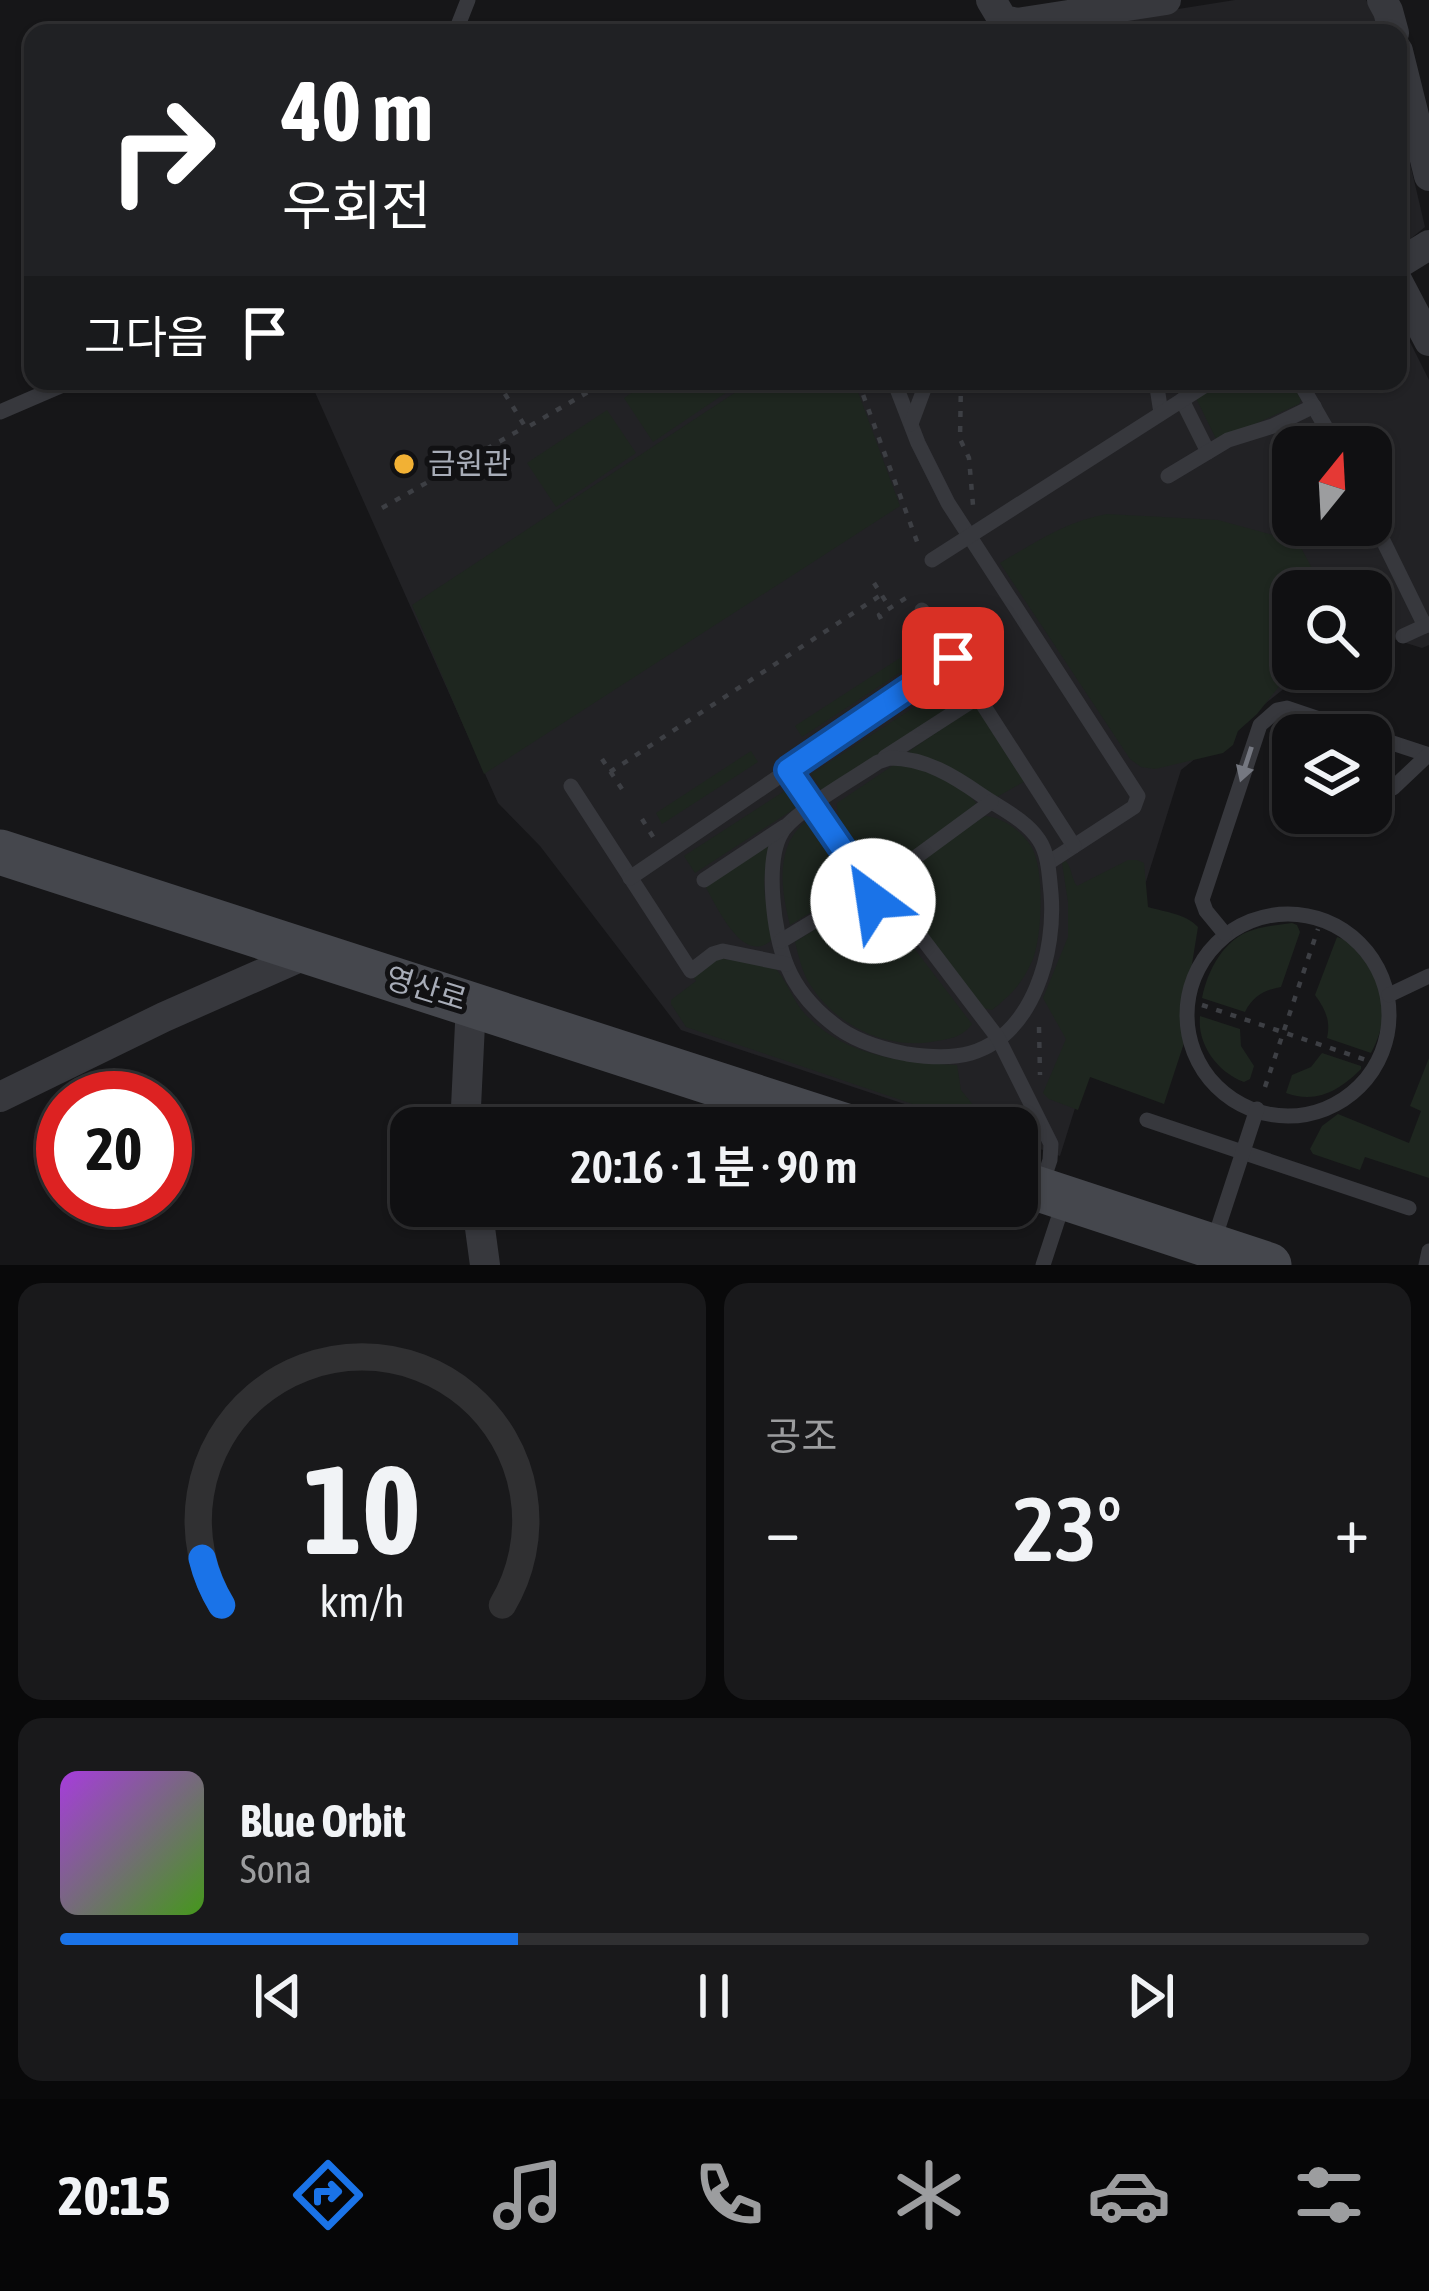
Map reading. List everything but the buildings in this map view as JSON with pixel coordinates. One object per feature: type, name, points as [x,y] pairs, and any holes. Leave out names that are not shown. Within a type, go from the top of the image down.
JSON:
[{"type":"main road","name":"영산로","points":[[0,852],[788,1107]]},
{"type":"main road","points":[[1040,1190],[1269,1265]]},
{"type":"street","points":[[991,0],[1003,20],[1017,23],[1166,0]]},
{"type":"street","points":[[1407,87],[1429,176]]},
{"type":"street","points":[[1407,299],[1429,341]]},
{"type":"street","points":[[0,1097],[310,953]]},
{"type":"street","points":[[466,1107],[471,1003]]},
{"type":"street","points":[[480,1227],[485,1265]]},
{"type":"lane","points":[[0,412],[51,390]]},
{"type":"lane","points":[[898,390],[948,503],[1138,796],[1135,807],[1048,863]]},
{"type":"lane","points":[[911,424],[924,390]]},
{"type":"lane","points":[[1157,390],[1160,413]]},
{"type":"lane","points":[[927,557],[972,534],[1198,390]]},
{"type":"lane","points":[[1304,390],[1325,426]]},
{"type":"lane","points":[[1182,400],[1208,452]]},
{"type":"lane","points":[[1168,476],[1234,438],[1314,406]]},
{"type":"lane","points":[[1386,546],[1427,625],[1403,636]]},
{"type":"lane","points":[[922,610],[1074,846]]},
{"type":"lane","points":[[630,878],[953,658]]},
{"type":"lane","points":[[704,880],[978,697]]},
{"type":"lane","points":[[1225,934],[1202,900],[1257,731],[1277,710],[1287,708],[1299,714]]},
{"type":"lane","points":[[1392,743],[1429,755],[1392,787]]},
{"type":"lane","points":[[786,825],[776,844],[772,884],[786,964],[799,988],[833,1025],[853,1038],[920,1056],[972,1053],[998,1038],[1028,1006],[1043,973],[1053,911],[1043,848],[1036,834],[956,777],[916,761],[890,758],[878,762]]},
{"type":"lane","points":[[781,941],[861,884],[866,869],[877,865],[892,874],[895,885],[890,896],[873,901],[861,884],[788,770]]},
{"type":"lane","points":[[571,786],[691,971],[723,951],[786,964]]},
{"type":"lane","points":[[892,874],[991,802]]},
{"type":"lane","points":[[890,896],[998,1038],[1051,1144],[1051,1160],[1040,1190],[1043,1265]]},
{"type":"lane","points":[[1291,914],[1323,920],[1353,937],[1375,962],[1389,995],[1386,1043],[1370,1076],[1319,1114],[1282,1117],[1233,1100],[1208,1078],[1192,1050],[1186,1017],[1190,985],[1205,956],[1225,934],[1258,918],[1291,914]]},
{"type":"lane","points":[[1389,995],[1429,976]]},
{"type":"lane","points":[[1211,1246],[1257,1109]]},
{"type":"lane","points":[[1147,1120],[1409,1208]]},
{"type":"lane","points":[[1426,1265],[1429,1251]]},
{"type":"path","points":[[500,390],[525,428]]},
{"type":"path","points":[[382,508],[592,390]]},
{"type":"path","points":[[862,390],[927,557]]},
{"type":"path","points":[[961,390],[960,439],[969,458],[972,534]]},
{"type":"path","points":[[874,583],[890,608]]},
{"type":"path","points":[[610,772],[881,595]]},
{"type":"path","points":[[880,619],[879,615],[908,596]]},
{"type":"path","points":[[731,693],[738,704]]},
{"type":"path","points":[[602,759],[622,789]]},
{"type":"path","points":[[1265,1087],[1318,929]]},
{"type":"path","points":[[1202,1004],[1366,1060]]},
{"type":"shaded area","points":[[1235,0],[1366,0],[1378,24],[1084,24]]},
{"type":"shaded area","points":[[1407,150],[1425,227],[1407,242]]},
{"type":"shaded area","points":[[1407,336],[1429,380],[1429,645],[1422,648],[1392,639],[1392,570],[1272,570],[1272,690],[1282,690],[1181,770],[1060,1156],[1038,1148],[1038,1107],[914,1107],[681,1030],[540,846],[498,803],[314,390],[1407,390]]},
{"type":"shaded area","points":[[636,390],[730,390],[653,442],[624,398]]},
{"type":"shaded area","points":[[739,390],[857,390],[900,506],[484,774],[412,605]]},
{"type":"shaded area","points":[[1208,390],[1296,390],[1301,400],[1217,441],[1196,398]]},
{"type":"shaded area","points":[[607,410],[636,453],[556,507],[527,463]]},
{"type":"shaded area","points":[[1092,517],[1218,520],[1272,535],[1272,546],[1300,546],[1313,570],[1272,570],[1272,690],[1276,690],[1223,753],[1155,769],[1130,759],[1000,563]]},
{"type":"shaded area","points":[[903,656],[910,666],[802,737],[795,726]]},
{"type":"shaded area","points":[[950,684],[961,701],[822,791],[811,774]]},
{"type":"shaded area","points":[[975,706],[1025,781],[997,797],[950,768],[908,752]]},
{"type":"shaded area","points":[[751,751],[758,762],[662,824],[656,813]]},
{"type":"shaded area","points":[[895,764],[940,777],[977,804],[896,864],[860,854],[837,809],[837,803]]},
{"type":"shaded area","points":[[786,790],[797,807],[695,873],[684,856]]},
{"type":"shaded area","points":[[985,816],[1005,822],[1027,840],[1040,885],[1033,959],[1016,988],[992,1010],[983,1008],[901,898],[904,884],[921,860]]},
{"type":"shaded area","points":[[808,820],[816,820],[851,873],[851,888],[790,925],[783,883],[785,855],[797,830]]},
{"type":"shaded area","points":[[773,840],[764,889],[774,938],[763,946],[752,946],[733,932],[705,886]]},
{"type":"shaded area","points":[[1128,860],[1144,863],[1148,907],[1181,916],[1198,927],[1181,997],[1184,1043],[1164,1104],[1090,1077],[1078,1110],[1043,1093],[1066,1039],[1043,998],[1068,937],[1062,863],[1068,864],[1077,886]]},
{"type":"shaded area","points":[[858,902],[888,914],[972,1024],[964,1032],[931,1042],[896,1042],[848,1023],[821,1000],[805,976],[795,942]]},
{"type":"shaded area","points":[[1292,923],[1300,932],[1281,987],[1260,995],[1245,1012],[1202,998],[1213,967],[1234,940],[1258,929]]},
{"type":"shaded area","points":[[1337,937],[1368,965],[1380,989],[1383,1014],[1371,1053],[1327,1038],[1326,1015],[1315,995]]},
{"type":"shaded area","points":[[717,958],[773,966],[805,1014],[838,1040],[895,1059],[957,1065],[961,1090],[975,1107],[921,1107],[686,1027],[671,1000],[696,981],[693,976]]},
{"type":"shaded area","points":[[1200,1016],[1240,1029],[1241,1046],[1254,1066],[1250,1079],[1244,1082],[1234,1077],[1211,1056],[1202,1037]]},
{"type":"shaded area","points":[[1322,1053],[1361,1069],[1326,1093],[1307,1097],[1286,1093],[1292,1075],[1311,1067]]},
{"type":"shaded area","points":[[1429,1058],[1429,1178],[1365,1157],[1360,1170],[1313,1154],[1310,1149],[1322,1126],[1338,1114],[1409,1143],[1421,1111],[1410,1106]]},
{"type":"place","name":"금원관","points":[[404,464]]},
{"type":"route","points":[[873,901],[862,892],[861,876],[788,770],[953,658]]}]
